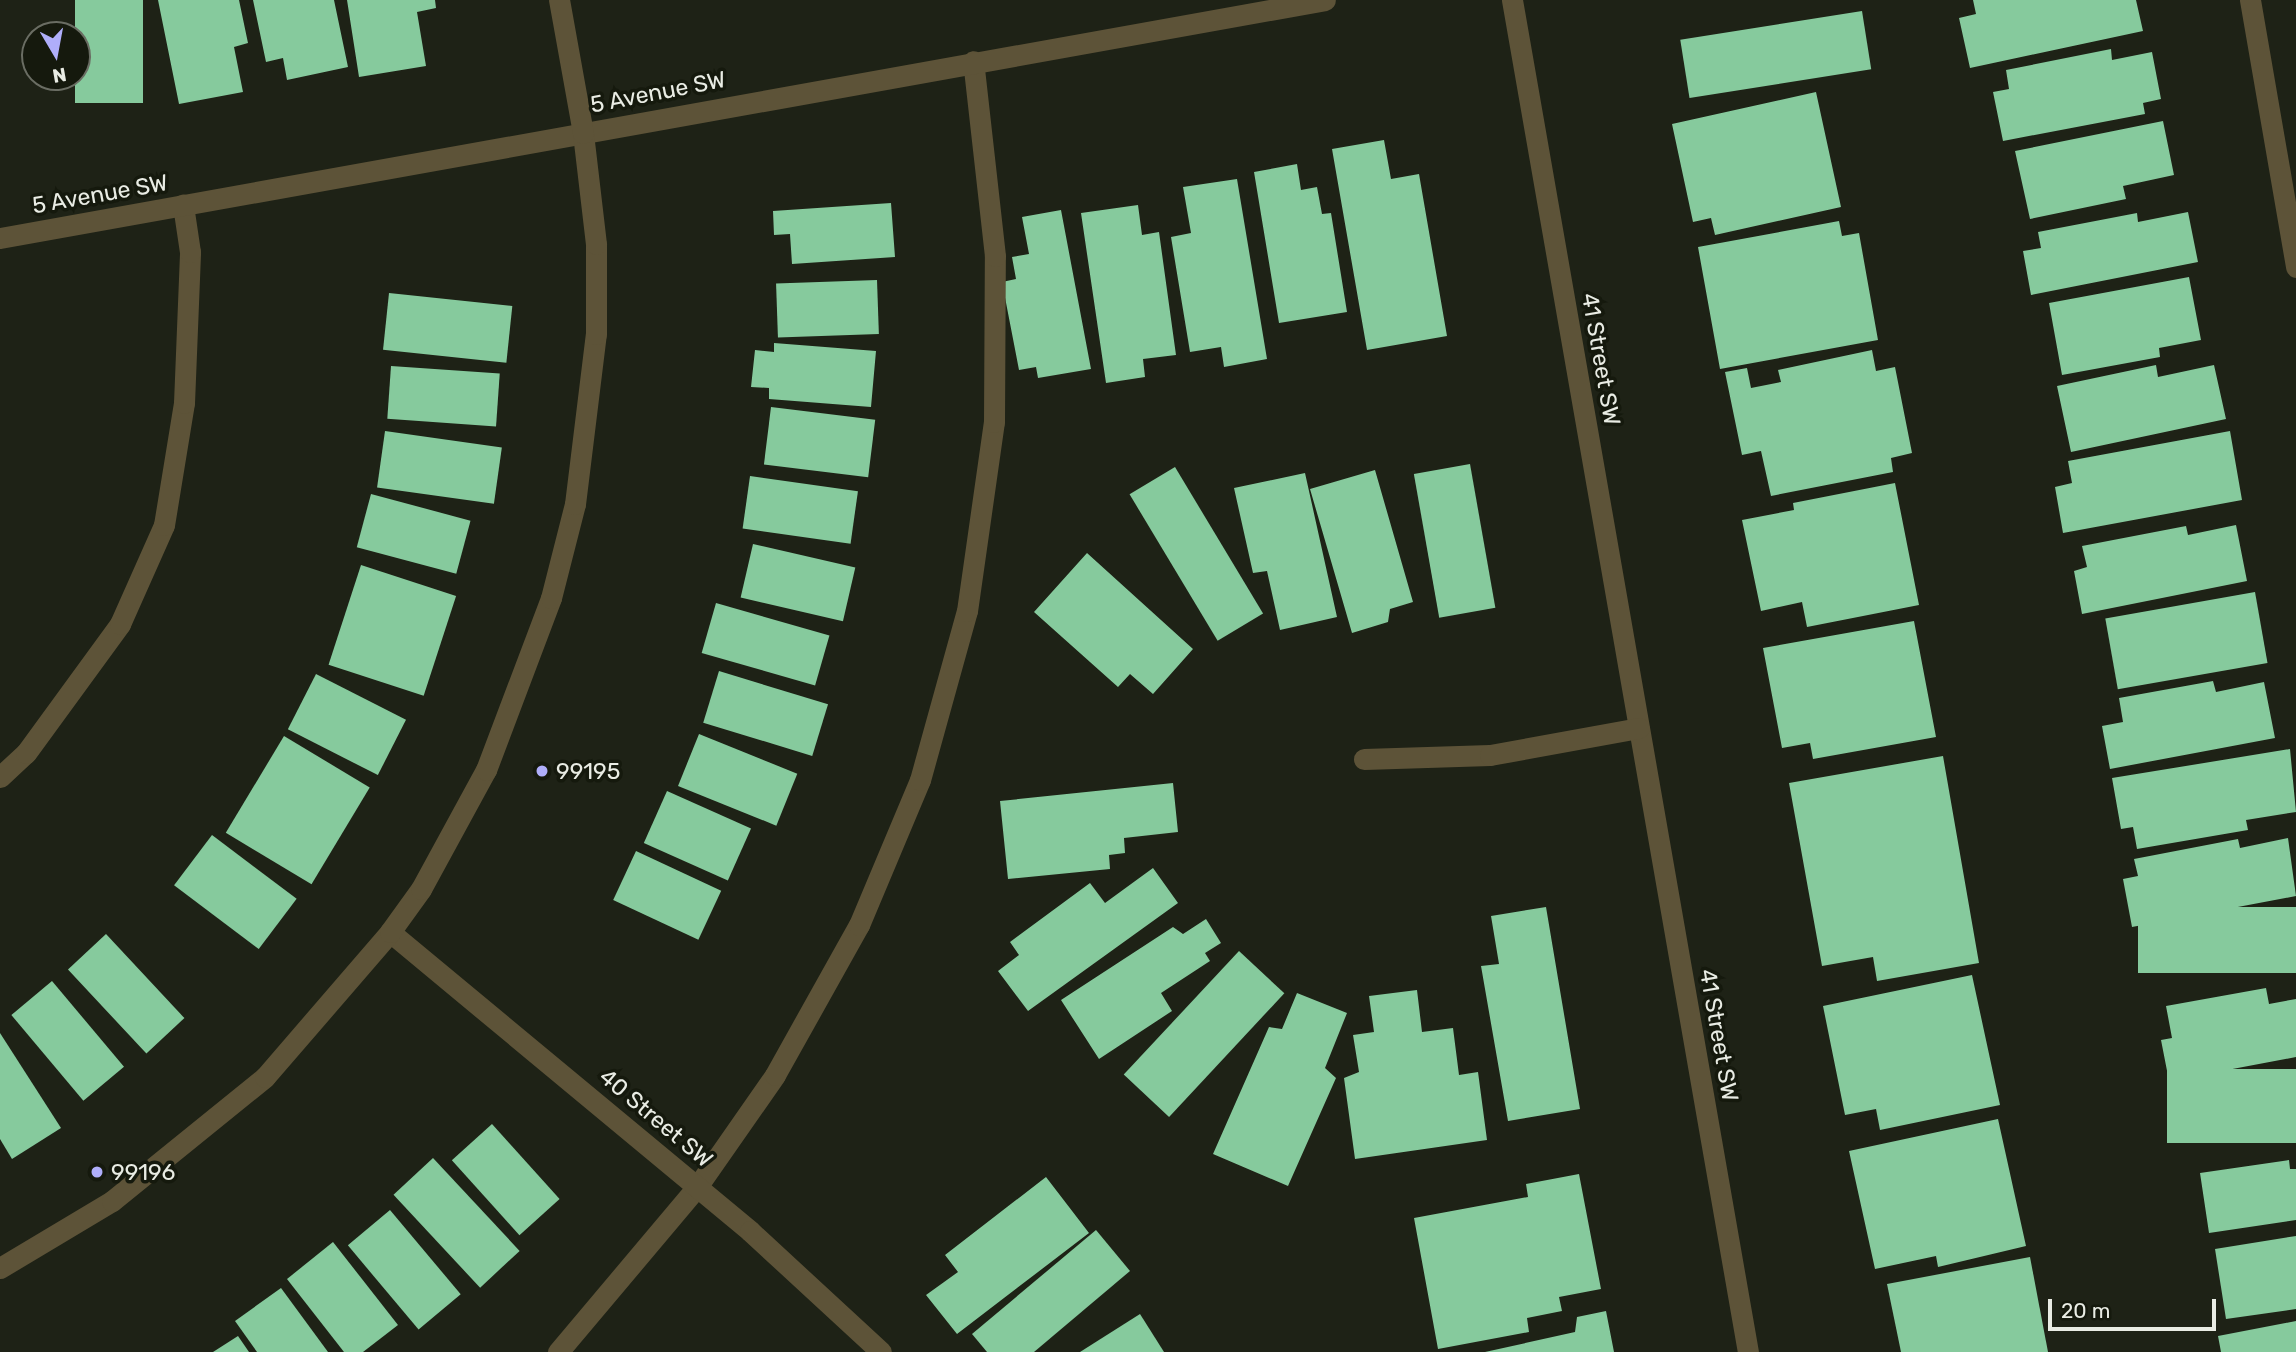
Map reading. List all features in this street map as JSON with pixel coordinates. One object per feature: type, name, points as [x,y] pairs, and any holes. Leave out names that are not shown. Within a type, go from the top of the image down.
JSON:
[{"type":"street","points":[[0,1268],[112,1201],[265,1077],[390,932],[421,889],[486,770],[551,598],[575,504],[596,334],[596,244],[583,133],[559,0]]},
{"type":"street","name":"5 Avenue SW","points":[[0,238],[973,61],[1325,0]]},
{"type":"street","name":"41 Street SW","points":[[1511,0],[1748,1352]]},
{"type":"street","points":[[2249,0],[2296,267]]},
{"type":"street","points":[[558,1352],[697,1187],[775,1074],[859,925],[920,780],[967,611],[994,422],[995,256],[973,61]]},
{"type":"street","points":[[0,777],[26,753],[120,624],[164,525],[184,403],[190,251],[183,205]]},
{"type":"street","points":[[1364,759],[1490,755],[1639,728]]},
{"type":"street","name":"40 Street SW","points":[[390,932],[697,1187],[847,1316],[881,1352]]},
{"type":"building","points":[[75,0],[143,0],[143,103],[75,103],[75,91],[91,91],[91,21],[75,21]]},
{"type":"building","points":[[158,0],[239,0],[248,43],[234,47],[243,92],[179,104]]},
{"type":"building","points":[[253,0],[334,0],[348,67],[287,80],[283,58],[266,62]]},
{"type":"building","points":[[347,0],[435,0],[436,8],[417,12],[426,66],[359,77]]},
{"type":"building","points":[[1973,0],[2136,0],[2143,31],[1970,68],[1959,18],[1976,14]]},
{"type":"building","points":[[1862,11],[1871,69],[1689,98],[1680,40]]},
{"type":"building","points":[[2111,49],[2112,60],[2152,52],[2161,99],[2143,103],[2145,114],[2003,141],[1993,92],[2009,89],[2006,70]]},
{"type":"building","points":[[1816,92],[1841,207],[1715,235],[1711,218],[1693,222],[1672,124]]},
{"type":"building","points":[[2163,121],[2174,175],[2123,186],[2126,199],[2030,219],[2015,151]]},
{"type":"building","points":[[1384,140],[1391,179],[1419,174],[1447,336],[1367,350],[1332,149]]},
{"type":"building","points":[[1297,164],[1301,190],[1317,187],[1322,214],[1331,213],[1347,312],[1279,323],[1254,172]]},
{"type":"building","points":[[1237,179],[1267,359],[1224,367],[1221,347],[1190,352],[1171,237],[1191,233],[1183,187]]},
{"type":"building","points":[[891,203],[895,257],[792,264],[790,234],[774,235],[773,211]]},
{"type":"building","points":[[1138,205],[1142,235],[1159,232],[1176,355],[1143,359],[1145,377],[1106,383],[1081,213]]},
{"type":"building","points":[[1061,210],[1091,369],[1038,378],[1036,367],[1019,370],[1002,282],[1016,279],[1012,257],[1029,254],[1022,217]]},
{"type":"building","points":[[2188,212],[2198,262],[2031,295],[2023,251],[2041,248],[2038,232],[2137,213],[2138,222]]},
{"type":"building","points":[[1839,221],[1842,236],[1859,233],[1878,340],[1720,369],[1698,247]]},
{"type":"building","points":[[2189,277],[2201,340],[2159,348],[2160,357],[2062,375],[2049,303]]},
{"type":"building","points":[[877,280],[879,334],[778,337],[776,284]]},
{"type":"building","points":[[389,293],[512,306],[506,363],[383,350]]},
{"type":"building","points":[[774,343],[876,351],[871,407],[769,399],[769,388],[751,387],[755,350],[774,352]]},
{"type":"building","points":[[1872,350],[1876,371],[1895,367],[1912,453],[1891,458],[1893,472],[1771,496],[1761,451],[1742,455],[1725,372],[1747,368],[1751,388],[1781,382],[1778,370]]},
{"type":"building","points":[[2156,365],[2158,377],[2214,365],[2226,419],[2071,452],[2057,386]]},
{"type":"building","points":[[391,366],[500,374],[496,426],[387,419]]},
{"type":"building","points":[[771,407],[875,420],[868,477],[764,465]]},
{"type":"building","points":[[385,431],[502,447],[494,504],[377,487]]},
{"type":"building","points":[[2230,431],[2242,500],[2063,533],[2055,487],[2072,483],[2068,461]]},
{"type":"building","points":[[1470,464],[1495,608],[1439,618],[1414,474]]},
{"type":"building","points":[[1175,467],[1263,614],[1218,641],[1130,494]]},
{"type":"building","points":[[1375,470],[1413,602],[1390,609],[1388,622],[1352,633],[1310,489]]},
{"type":"building","points":[[1305,473],[1337,617],[1280,630],[1267,571],[1253,573],[1234,488]]},
{"type":"building","points":[[750,476],[858,491],[851,544],[743,528]]},
{"type":"building","points":[[1895,483],[1919,605],[1807,627],[1802,602],[1761,611],[1742,520],[1794,510],[1793,503]]},
{"type":"building","points":[[371,494],[470,521],[456,574],[357,547]]},
{"type":"building","points":[[2236,525],[2247,581],[2082,614],[2074,571],[2087,567],[2082,546],[2186,526],[2188,535]]},
{"type":"building","points":[[753,544],[855,568],[843,621],[741,598]]},
{"type":"building","points":[[1087,553],[1193,649],[1153,694],[1130,674],[1118,687],[1034,612]]},
{"type":"building","points":[[361,565],[456,596],[424,696],[329,665]]},
{"type":"building","points":[[2255,592],[2268,663],[2118,689],[2105,618]]},
{"type":"building","points":[[716,603],[829,636],[815,686],[702,653]]},
{"type":"building","points":[[1914,621],[1936,737],[1813,759],[1810,743],[1782,748],[1763,648]]},
{"type":"building","points":[[719,671],[828,704],[812,756],[703,723]]},
{"type":"building","points":[[316,674],[406,720],[378,775],[288,729]]},
{"type":"building","points":[[2213,681],[2216,692],[2264,682],[2275,738],[2110,769],[2102,726],[2123,722],[2119,698]]},
{"type":"building","points":[[699,734],[797,774],[776,826],[678,786]]},
{"type":"building","points":[[284,736],[370,788],[312,884],[226,833]]},
{"type":"building","points":[[2290,749],[2296,812],[2246,820],[2248,830],[2137,849],[2133,827],[2121,829],[2112,778]]},
{"type":"building","points":[[1943,756],[1979,963],[1877,981],[1873,957],[1822,966],[1789,783]]},
{"type":"building","points":[[1173,783],[1178,832],[1124,838],[1125,853],[1109,855],[1110,869],[1008,879],[1000,801]]},
{"type":"building","points":[[667,791],[751,828],[728,880],[644,843]]},
{"type":"building","points":[[212,835],[297,899],[259,949],[174,885]]},
{"type":"building","points":[[2288,838],[2296,896],[2132,927],[2123,879],[2138,876],[2134,859],[2238,839],[2240,848]]},
{"type":"building","points":[[636,851],[721,891],[698,940],[613,900]]},
{"type":"building","points":[[1153,868],[1178,903],[1028,1011],[998,971],[1019,955],[1010,942],[1090,883],[1105,903]]},
{"type":"building","points":[[1546,907],[1580,1109],[1508,1121],[1481,966],[1499,964],[1491,916]]},
{"type":"building","points":[[2138,907],[2296,907],[2296,973],[2138,973]]},
{"type":"building","points":[[1206,919],[1221,943],[1205,953],[1210,961],[1161,993],[1172,1011],[1099,1059],[1061,1000],[1173,927],[1183,934]]},
{"type":"building","points":[[106,934],[184,1018],[146,1054],[68,969]]},
{"type":"building","points":[[1239,951],[1284,993],[1169,1117],[1124,1075]]},
{"type":"building","points":[[1972,975],[2000,1105],[1880,1130],[1876,1109],[1845,1115],[1823,1006]]},
{"type":"building","points":[[52,981],[124,1067],[83,1101],[11,1015]]},
{"type":"building","points":[[2266,988],[2269,1004],[2296,999],[2296,1057],[2169,1081],[2161,1040],[2172,1038],[2166,1006]]},
{"type":"building","points":[[1417,990],[1422,1032],[1453,1028],[1459,1075],[1478,1072],[1487,1140],[1355,1159],[1344,1078],[1359,1072],[1353,1035],[1374,1032],[1369,996]]},
{"type":"building","points":[[1297,993],[1347,1013],[1325,1068],[1336,1078],[1288,1186],[1213,1154],[1269,1027],[1282,1029]]},
{"type":"building","points":[[0,1033],[61,1128],[12,1159],[0,1139]]},
{"type":"building","points":[[2167,1069],[2296,1069],[2296,1143],[2167,1143]]},
{"type":"building","points":[[1998,1119],[2026,1246],[1938,1267],[1936,1256],[1875,1269],[1849,1151]]},
{"type":"building","points":[[492,1124],[560,1199],[519,1235],[452,1160]]},
{"type":"building","points":[[433,1158],[520,1251],[480,1288],[394,1195]]},
{"type":"building","points":[[2289,1160],[2290,1169],[2296,1169],[2296,1220],[2209,1233],[2200,1173]]},
{"type":"building","points":[[1579,1174],[1601,1289],[1559,1297],[1562,1311],[1527,1318],[1529,1332],[1438,1349],[1414,1218],[1528,1197],[1526,1184]]},
{"type":"building","points":[[1046,1177],[1089,1233],[957,1334],[926,1295],[958,1272],[945,1255]]},
{"type":"building","points":[[390,1210],[461,1294],[419,1330],[348,1245]]},
{"type":"building","points":[[1096,1230],[1130,1271],[1034,1352],[987,1352],[972,1334]]},
{"type":"building","points":[[2296,1236],[2296,1309],[2226,1319],[2215,1249]]},
{"type":"building","points":[[333,1242],[398,1325],[363,1352],[344,1352],[287,1279]]},
{"type":"building","points":[[2030,1257],[2048,1352],[1901,1352],[1887,1284]]},
{"type":"building","points":[[281,1288],[328,1352],[257,1352],[235,1321]]},
{"type":"building","points":[[1606,1311],[1614,1352],[1485,1352],[1575,1332],[1577,1317]]},
{"type":"building","points":[[1140,1314],[1164,1352],[1080,1352]]},
{"type":"building","points":[[2296,1321],[2296,1352],[2221,1352],[2218,1336]]},
{"type":"building","points":[[238,1336],[249,1352],[213,1352]]},
{"type":"place","name":"99195","points":[[542,771]]},
{"type":"place","name":"99196","points":[[97,1172]]}]
